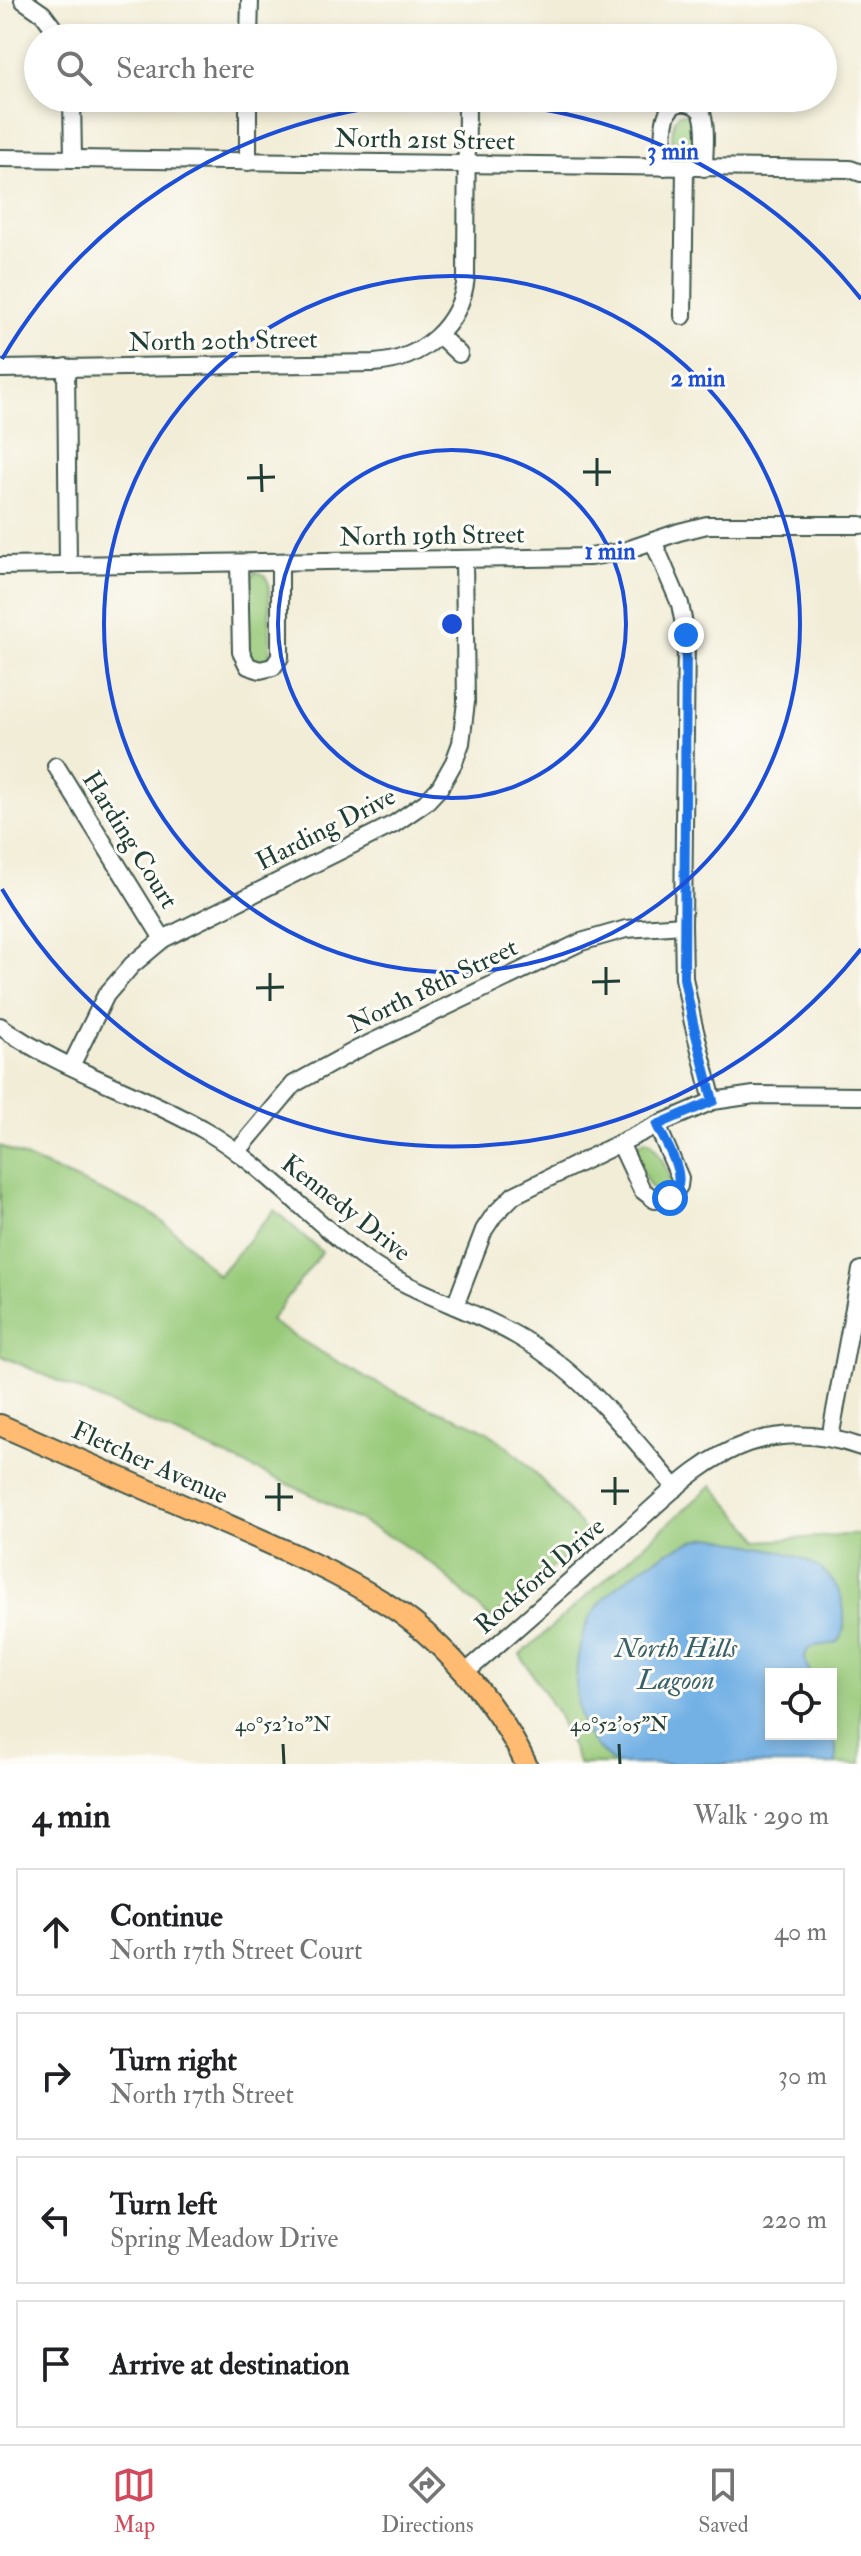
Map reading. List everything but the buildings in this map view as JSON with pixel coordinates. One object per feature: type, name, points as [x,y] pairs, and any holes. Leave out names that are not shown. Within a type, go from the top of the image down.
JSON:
[{"type":"main road","name":"Fletcher Avenue","points":[[0,1425],[303,1559],[385,1603],[410,1621],[465,1673],[505,1727],[526,1764]]},
{"type":"street","points":[[23,0],[43,14],[50,24]]},
{"type":"street","points":[[249,24],[250,0]]},
{"type":"street","points":[[72,112],[73,159]]},
{"type":"street","points":[[248,112],[248,162]]},
{"type":"street","points":[[459,354],[439,335],[456,312],[466,285],[467,112]]},
{"type":"street","points":[[664,167],[665,117],[669,112]]},
{"type":"street","points":[[700,112],[703,117],[704,168]]},
{"type":"street","name":"North 21st Street","points":[[0,158],[857,168]]},
{"type":"street","points":[[683,316],[685,167]]},
{"type":"street","name":"North 20th Street","points":[[0,369],[381,363],[412,355],[439,335]]},
{"type":"street","points":[[66,367],[68,565]]},
{"type":"street","name":"North 19th Street","points":[[0,566],[590,557],[624,551],[690,528],[719,524],[861,525]]},
{"type":"street","points":[[653,541],[680,604],[686,635],[683,925],[687,1000],[713,1101]]},
{"type":"street","name":"Harding Drive","points":[[71,1066],[106,995],[132,965],[163,939],[394,824],[426,802],[440,787],[454,762],[465,724],[464,559]]},
{"type":"street","points":[[239,563],[241,652],[248,666],[260,670],[273,667],[280,657],[280,563]]},
{"type":"street","name":"Harding Court","points":[[56,766],[163,939]]},
{"type":"street","name":"North 18th Street","points":[[237,1152],[294,1084],[342,1057],[581,942],[626,929],[683,925]]},
{"type":"street","name":"Kennedy Drive","points":[[0,1026],[31,1047],[183,1118],[237,1152],[368,1261],[397,1279],[505,1329],[558,1363],[609,1412],[676,1488]]},
{"type":"street","points":[[455,1306],[484,1230],[514,1195],[713,1101],[754,1095],[861,1096]]},
{"type":"street","points":[[620,1143],[642,1190],[655,1200],[670,1198],[676,1193],[680,1178],[657,1125]]},
{"type":"street","points":[[830,1438],[861,1270]]},
{"type":"street","name":"Rockford Drive","points":[[465,1673],[715,1457],[745,1444],[788,1435],[830,1438],[861,1447]]},
{"type":"green space","points":[[688,113],[695,127],[695,144],[693,154],[684,159],[675,155],[672,133],[679,114]]},
{"type":"green space","points":[[256,572],[265,575],[269,584],[270,652],[267,661],[262,663],[254,662],[248,653],[247,581]]},
{"type":"green space","points":[[645,1140],[651,1142],[666,1169],[670,1186],[665,1192],[653,1189],[641,1168],[637,1145]]},
{"type":"green space","points":[[0,1146],[148,1211],[177,1233],[218,1276],[274,1210],[322,1252],[270,1321],[377,1383],[492,1435],[532,1469],[590,1536],[491,1619],[435,1566],[396,1540],[310,1494],[0,1355]]},
{"type":"green space","name":"North Hills Lagoon","points":[[712,1485],[761,1541],[861,1534],[861,1764],[579,1764],[556,1711],[520,1655]]},
{"type":"water","name":"North Hills Lagoon","points":[[720,1538],[798,1557],[825,1572],[834,1583],[844,1614],[842,1636],[838,1642],[810,1648],[805,1660],[808,1668],[765,1668],[765,1740],[834,1740],[836,1764],[615,1764],[586,1732],[578,1709],[576,1675],[582,1638],[593,1613],[629,1577],[661,1556],[694,1541]]},
{"type":"route","points":[[670,1198],[676,1193],[680,1178],[657,1125],[713,1101],[684,978],[686,635]]}]
